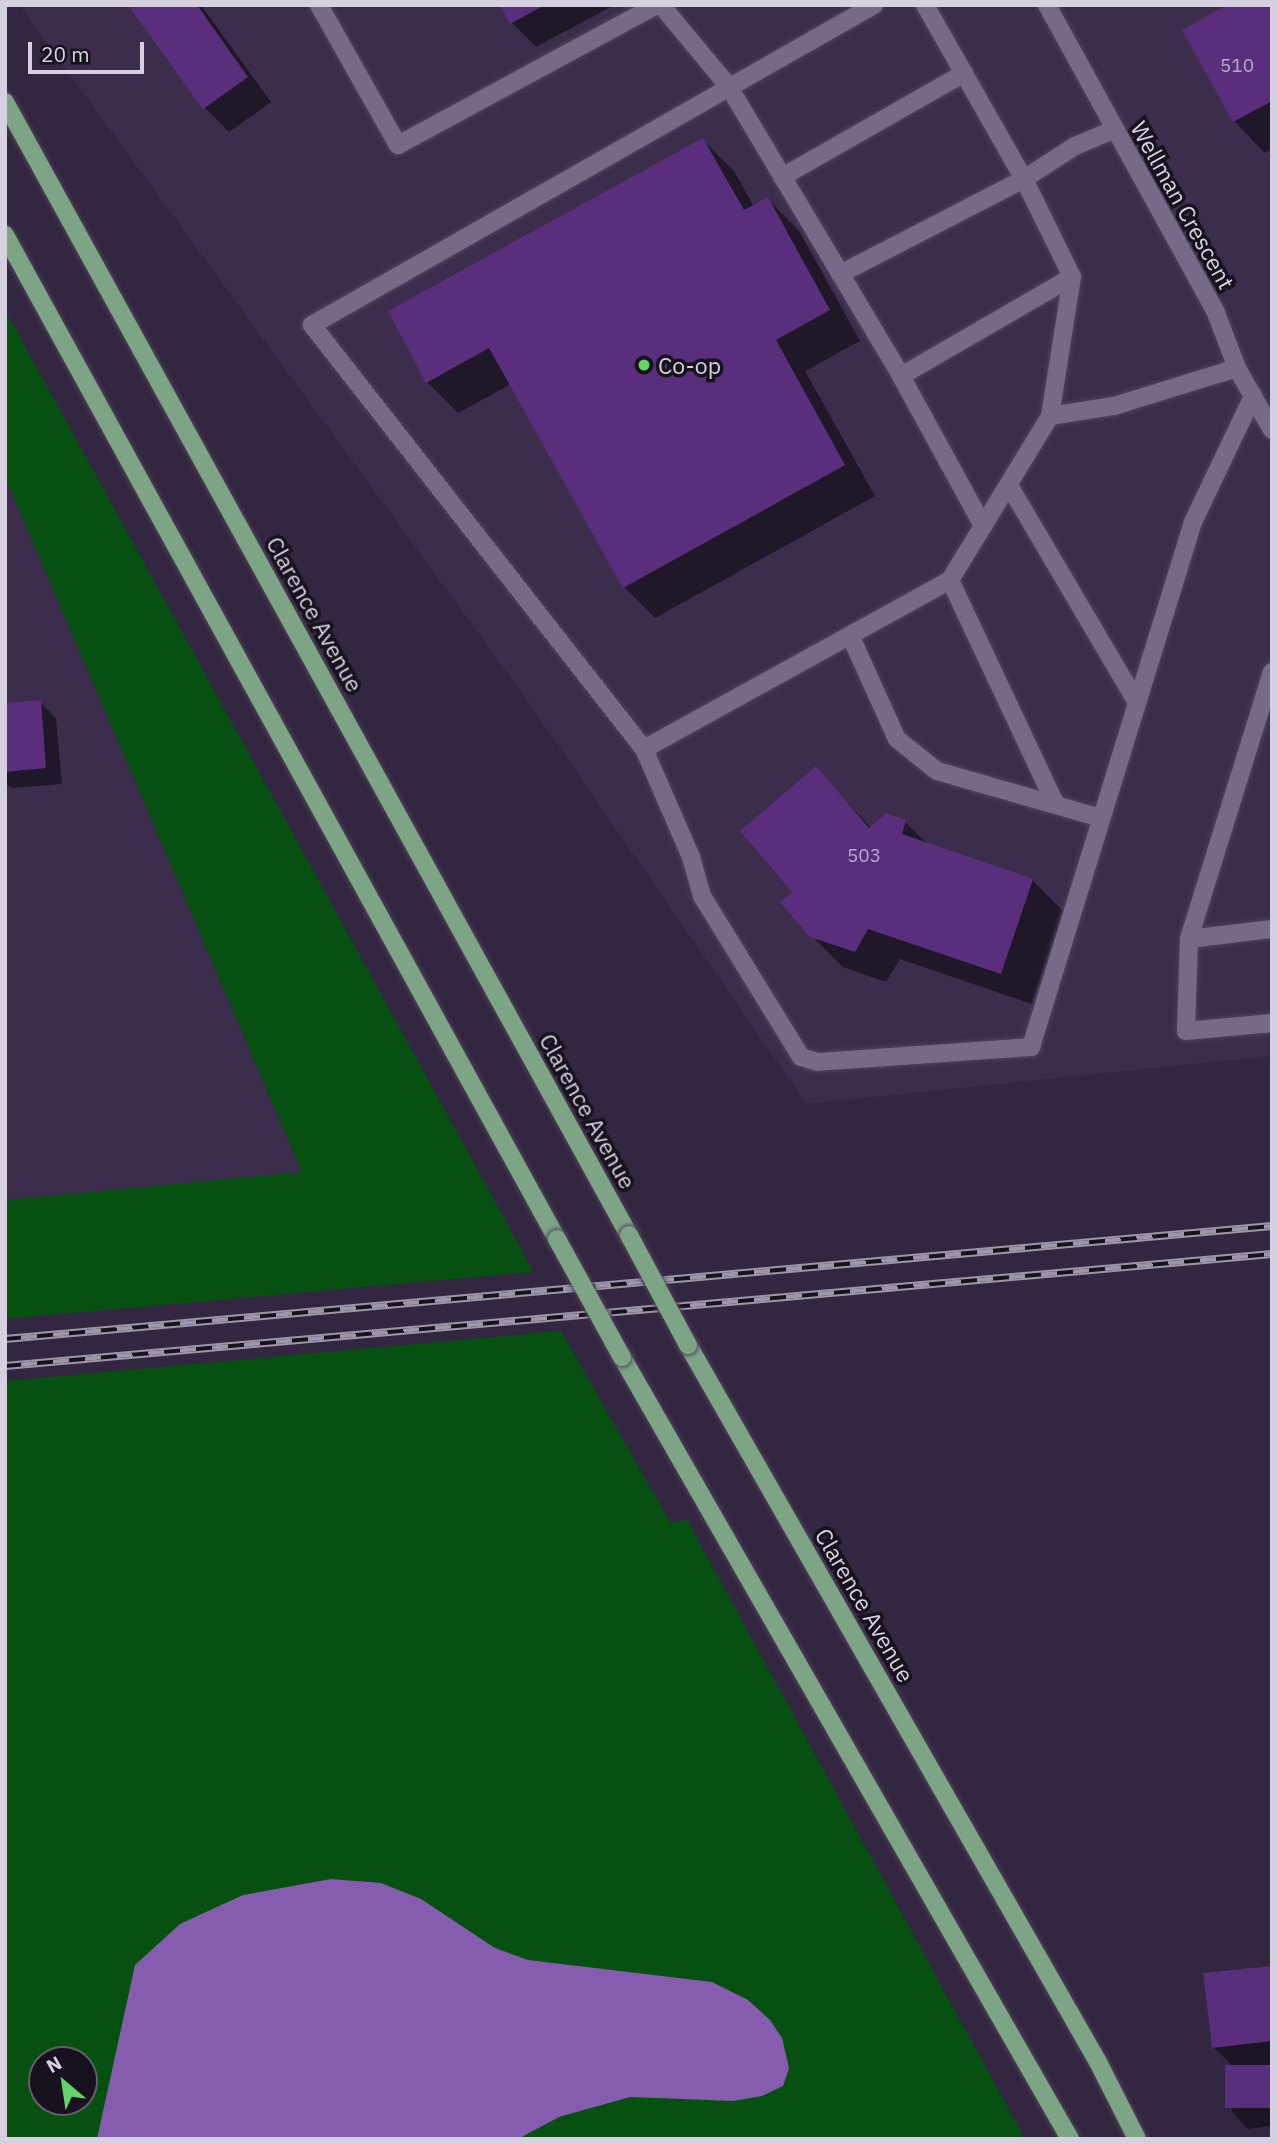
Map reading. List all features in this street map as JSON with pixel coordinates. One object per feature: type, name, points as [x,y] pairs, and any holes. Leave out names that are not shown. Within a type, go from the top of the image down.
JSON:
[{"type":"main road","name":"Clarence Avenue","points":[[5,102],[688,1345],[1098,2062],[1137,2139]]},
{"type":"main road","points":[[5,235],[622,1357],[1070,2139]]},
{"type":"street","points":[[319,5],[398,145],[659,5],[729,87],[901,376],[982,526]]},
{"type":"street","points":[[873,5],[312,325],[644,749],[691,857],[702,896],[788,1041],[801,1057],[817,1062],[1031,1047],[1193,522],[1253,396]]},
{"type":"street","points":[[644,749],[950,580],[982,526],[1010,487],[1050,416],[1072,278],[1024,178],[925,5]]},
{"type":"street","name":"Wellman Crescent","points":[[1047,5],[1113,130],[1216,313],[1237,368],[1272,430]]},
{"type":"street","points":[[782,177],[964,74]]},
{"type":"street","points":[[840,274],[1024,178],[1075,146],[1113,130]]},
{"type":"street","points":[[901,376],[1072,278]]},
{"type":"street","points":[[1050,416],[1115,407],[1237,368]]},
{"type":"street","points":[[1010,487],[1137,703]]},
{"type":"street","points":[[950,580],[1055,803]]},
{"type":"street","points":[[850,635],[897,739],[937,771],[1101,818]]},
{"type":"street","points":[[1272,672],[1189,939],[1186,1031],[1272,1023]]},
{"type":"street","points":[[1189,939],[1272,929]]},
{"type":"shaded area","points":[[19,5],[1272,5],[1272,1056],[806,1104],[522,693]]},
{"type":"shaded area","points":[[5,477],[302,1173],[5,1200]]},
{"type":"shaded area","points":[[331,1879],[381,1883],[421,1899],[495,1948],[528,1960],[712,1982],[748,2000],[770,2020],[782,2038],[789,2068],[783,2086],[762,2096],[733,2101],[630,2097],[559,2117],[518,2139],[97,2139],[135,1965],[180,1924],[243,1895]]},
{"type":"green space","points":[[5,310],[533,1272],[5,1319],[5,1200],[302,1172],[5,477]]},
{"type":"green space","points":[[561,1331],[670,1522],[687,1520],[1025,2139],[5,2139],[5,1381]]},
{"type":"building","points":[[128,5],[197,5],[248,77],[203,109]]},
{"type":"building","points":[[500,5],[545,5],[510,24]]},
{"type":"building","points":[[1227,5],[1272,5],[1272,101],[1233,122],[1182,30]]},
{"type":"building","name":"Co-op","points":[[703,138],[744,210],[768,197],[830,310],[776,340],[845,465],[623,588],[489,348],[426,383],[388,311]]},
{"type":"building","points":[[41,700],[46,768],[5,772],[5,703]]},
{"type":"building","points":[[816,766],[869,828],[886,813],[906,820],[902,834],[1033,879],[1001,974],[868,929],[855,952],[810,937],[780,902],[792,892],[740,831]]},
{"type":"building","points":[[1272,1966],[1272,2041],[1212,2048],[1203,1973]]},
{"type":"building","points":[[1225,2065],[1272,2065],[1272,2108],[1225,2108]]},
{"type":"railway","points":[[5,1339],[1272,1226]]},
{"type":"railway","points":[[5,1366],[1272,1254]]},
{"type":"place","name":"Co-op","points":[[644,365]]}]
